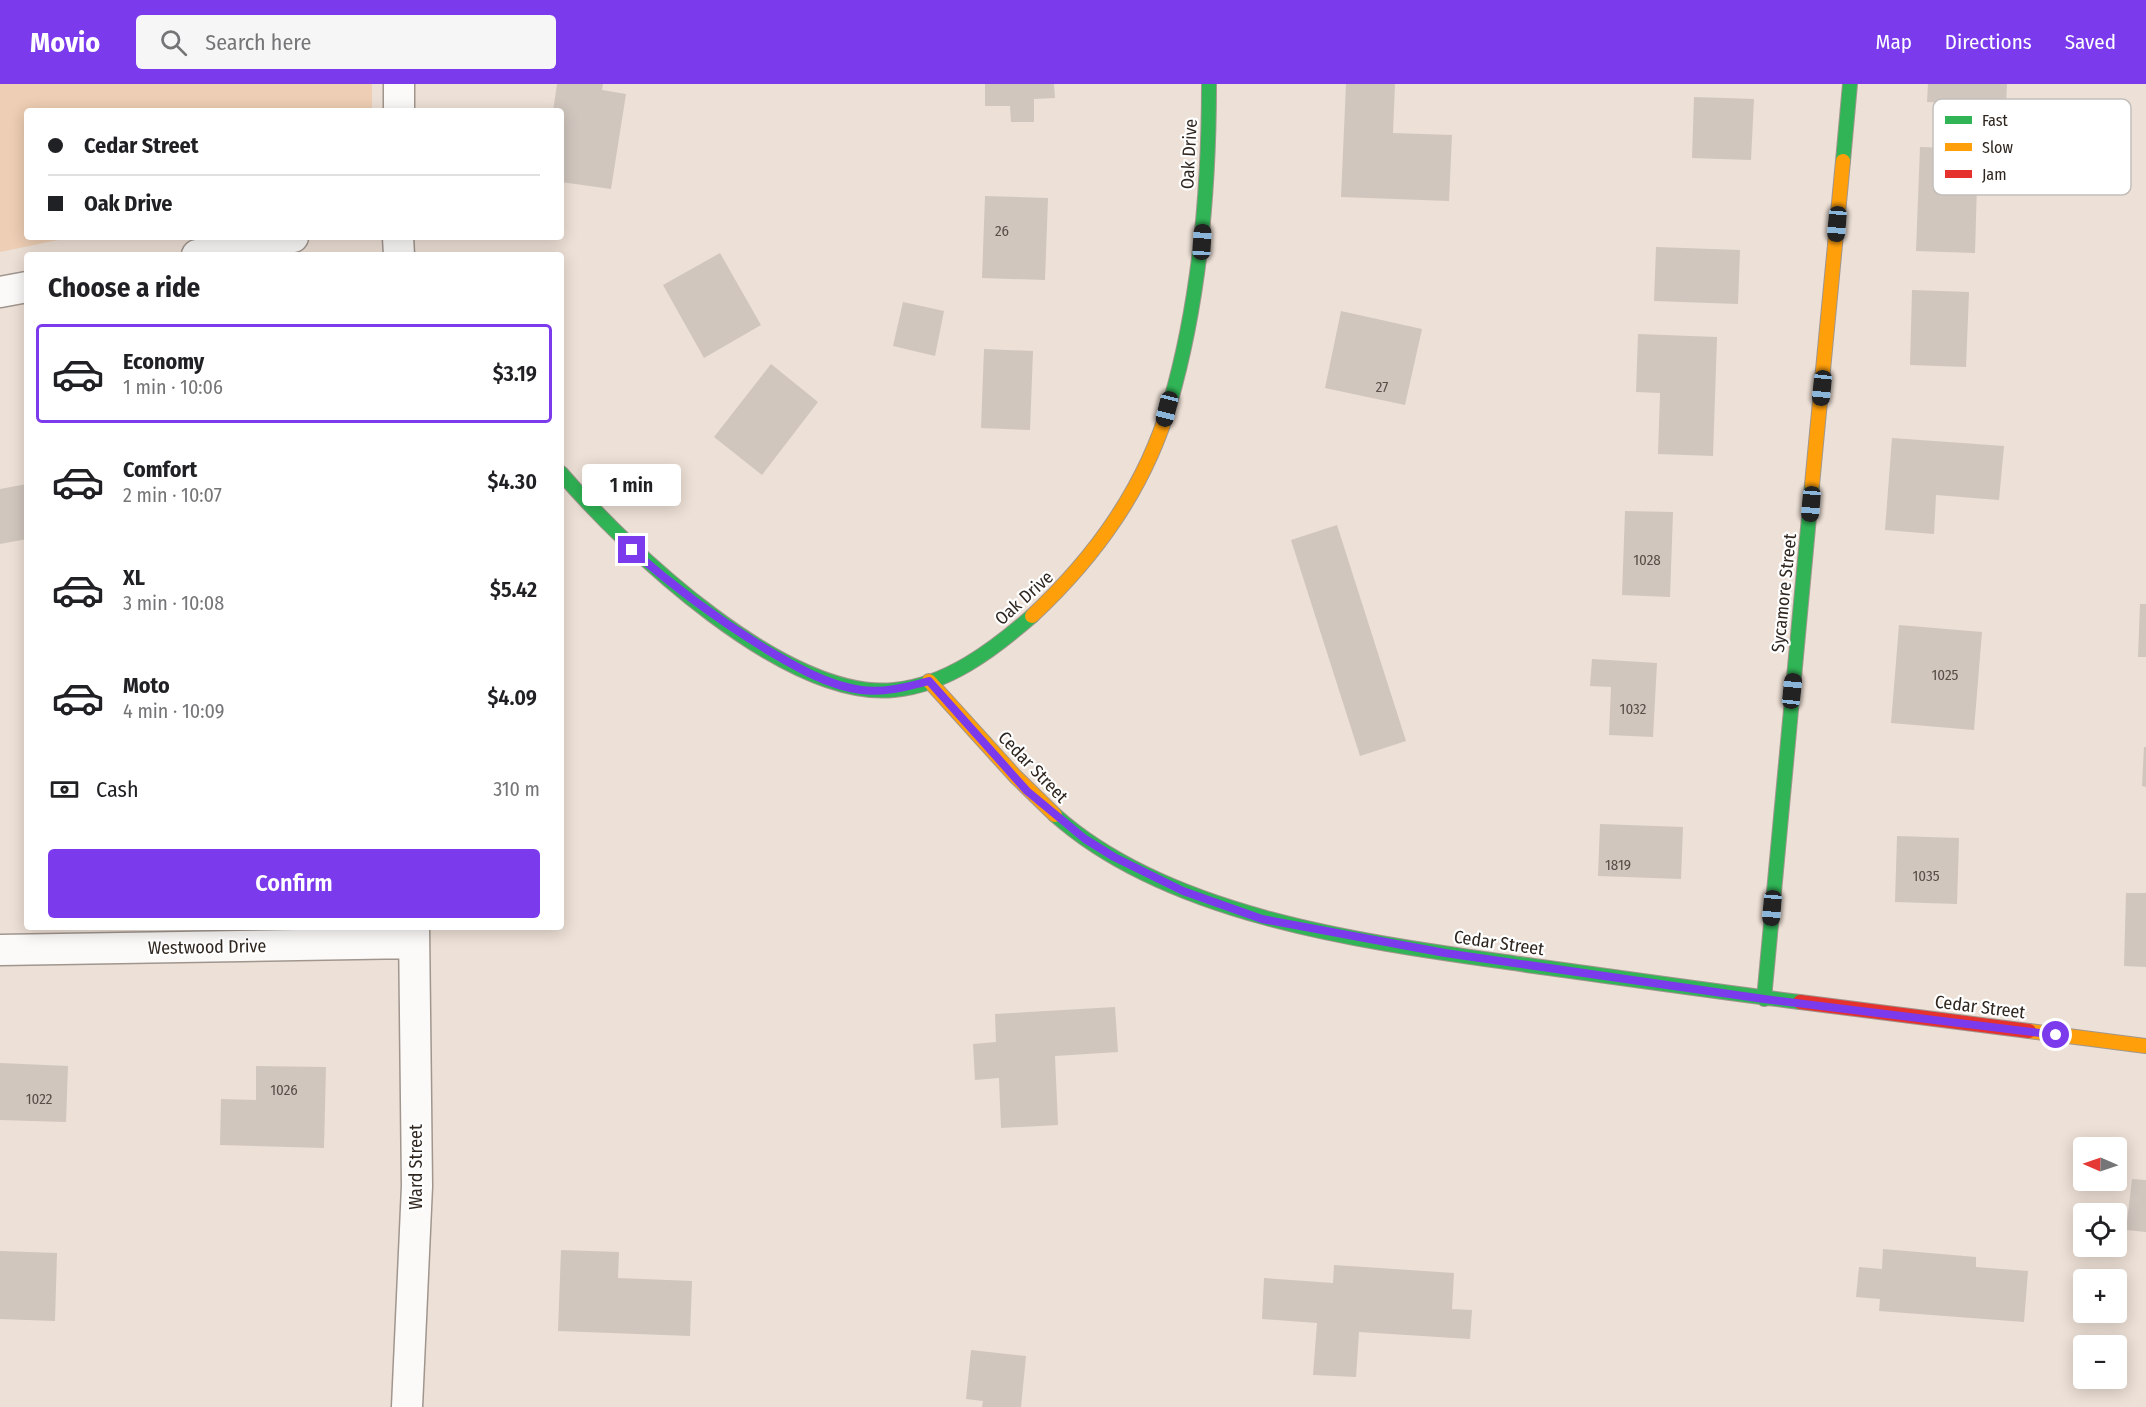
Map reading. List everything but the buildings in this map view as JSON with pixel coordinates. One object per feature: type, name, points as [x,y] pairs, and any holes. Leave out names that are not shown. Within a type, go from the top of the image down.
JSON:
[{"type":"street","points":[[399,84],[399,108]]},
{"type":"street","name":"Oak Drive","points":[[564,476],[632,550],[675,588],[716,619],[803,671],[834,684],[862,690],[895,690],[929,681],[990,651],[1023,626],[1083,568],[1117,524],[1159,440],[1186,339],[1202,242],[1209,84]]},
{"type":"street","name":"Sycamore Street","points":[[1764,999],[1850,84]]},
{"type":"street","points":[[213,252],[277,240]]},
{"type":"street","points":[[0,292],[24,288]]},
{"type":"street","name":"Cedar Street","points":[[929,681],[1027,791],[1056,818],[1114,857],[1183,891],[1262,919],[1434,951],[1764,999],[2146,1046]]},
{"type":"street","name":"Westwood Drive","points":[[0,950],[414,935]]},
{"type":"street","name":"Ward Street","points":[[407,1407],[417,1186],[414,935]]},
{"type":"shaded area","points":[[0,84],[372,84],[372,108],[24,108],[24,240],[58,240],[0,252]]},
{"type":"traffic: fast","points":[[1170,403],[1189,325],[1201,245],[1205,205],[1209,84]]},
{"type":"traffic: fast","points":[[1843,161],[1850,84]]},
{"type":"traffic: fast","points":[[564,476],[626,541],[712,614],[759,646],[806,672],[851,687],[894,690],[932,681],[951,673],[985,653],[1032,616]]},
{"type":"traffic: fast","points":[[1764,999],[1812,485]]},
{"type":"traffic: fast","points":[[1055,815],[1103,851],[1159,880],[1219,904],[1282,922],[1347,937],[1411,948],[1800,1002]]},
{"type":"traffic: slow","points":[[1812,485],[1843,161]]},
{"type":"traffic: slow","points":[[1032,616],[1077,569],[1116,519],[1147,464],[1170,403]]},
{"type":"traffic: slow","points":[[929,681],[1015,776],[1055,815]]},
{"type":"traffic: slow","points":[[2029,1031],[2146,1046]]},
{"type":"traffic: jam","points":[[1800,1002],[2029,1031]]},
{"type":"route","points":[[632,550],[675,588],[716,619],[803,671],[834,684],[862,690],[895,690],[929,681],[1027,791],[1056,818],[1085,839],[1114,857],[1183,891],[1262,919],[1445,953],[1764,999],[2056,1035]]}]
